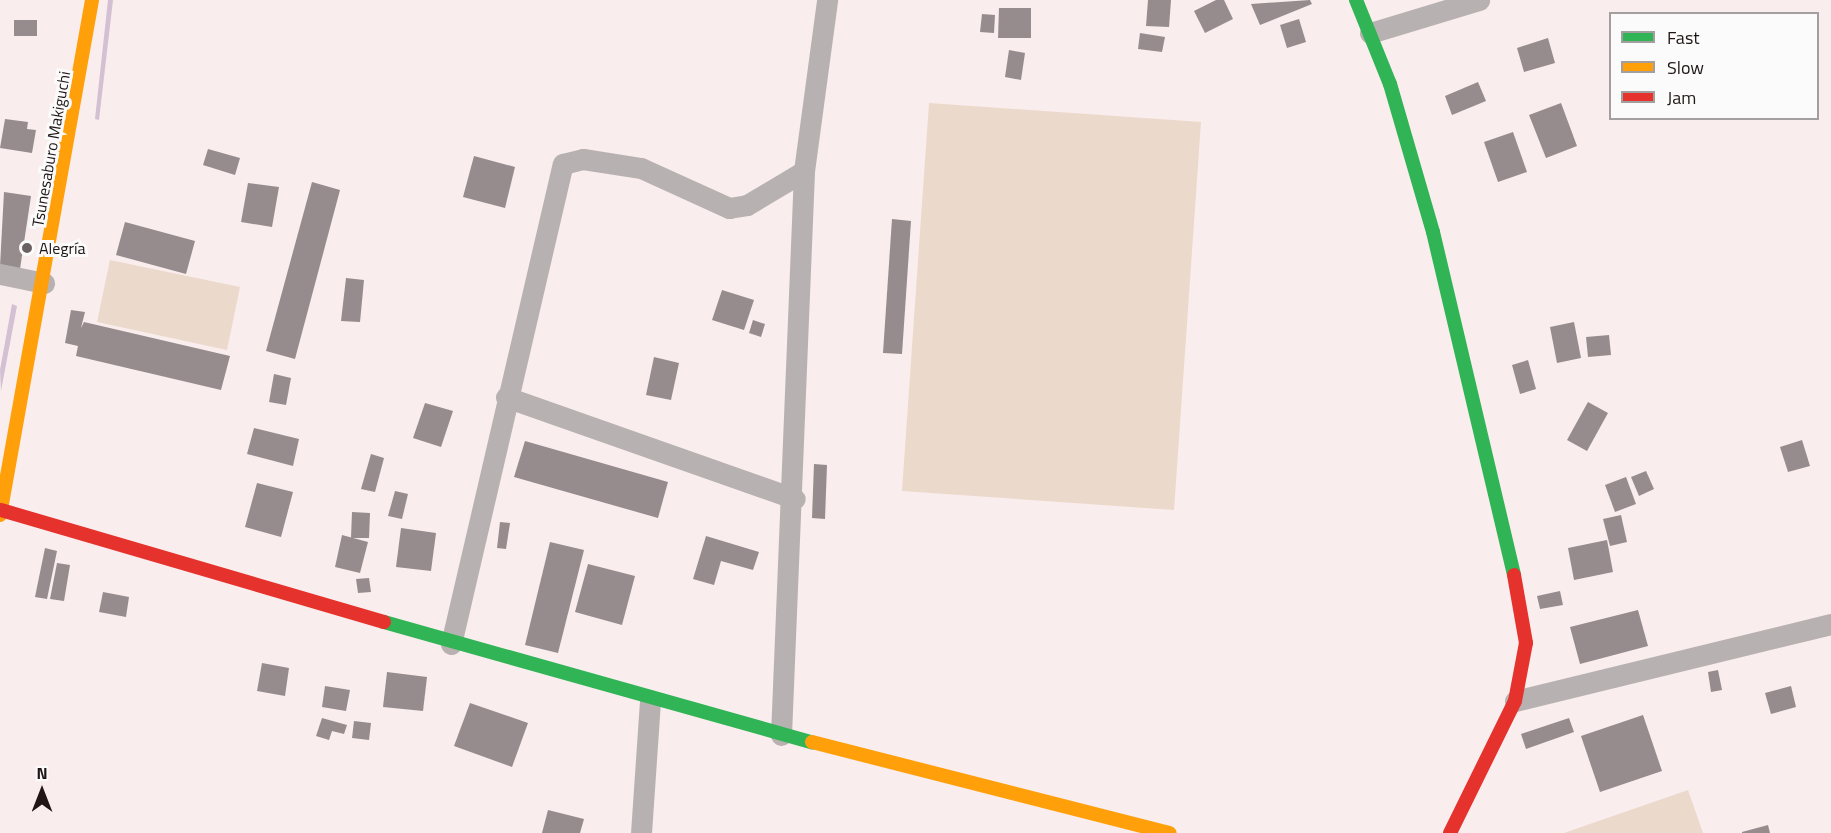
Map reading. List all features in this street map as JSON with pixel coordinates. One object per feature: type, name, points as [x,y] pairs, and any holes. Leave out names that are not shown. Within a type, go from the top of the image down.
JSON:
[{"type":"street","name":"Tsunesaburo Makiguchi","points":[[1,512],[44,283],[92,0]]},
{"type":"street","points":[[781,735],[795,499],[804,171],[827,0]]},
{"type":"street","points":[[1356,0],[1370,33],[1433,232],[1522,605],[1526,643],[1515,701],[1450,833]]},
{"type":"street","points":[[1370,33],[1479,0]]},
{"type":"street","points":[[451,644],[506,397],[562,164],[583,159],[641,168],[729,208],[747,205],[804,171]]},
{"type":"street","points":[[0,274],[44,283]]},
{"type":"street","points":[[506,397],[795,499]]},
{"type":"street","points":[[1,512],[650,700],[1170,833]]},
{"type":"street","points":[[1515,701],[1831,624]]},
{"type":"street","points":[[640,833],[650,700]]},
{"type":"shaded area","points":[[108,0],[113,0],[99,120],[95,119]]},
{"type":"shaded area","points":[[929,103],[1201,122],[1174,510],[902,491]]},
{"type":"shaded area","points":[[110,260],[240,287],[227,350],[97,322]]},
{"type":"shaded area","points":[[12,304],[17,306],[1,391],[0,370]]},
{"type":"shaded area","points":[[1688,790],[1703,833],[1564,833]]},
{"type":"building","points":[[1148,0],[1171,0],[1169,27],[1146,26]]},
{"type":"building","points":[[1216,0],[1224,0],[1233,19],[1205,33],[1194,11]]},
{"type":"building","points":[[1310,0],[1312,4],[1260,25],[1251,4]]},
{"type":"building","points":[[999,8],[1031,8],[1031,38],[998,38]]},
{"type":"building","points":[[982,14],[995,15],[994,33],[980,32]]},
{"type":"building","points":[[1299,19],[1306,42],[1287,48],[1280,25]]},
{"type":"building","points":[[14,20],[37,20],[37,36],[14,36]]},
{"type":"building","points":[[1140,33],[1165,37],[1162,52],[1138,49]]},
{"type":"building","points":[[1548,38],[1555,63],[1524,72],[1517,48]]},
{"type":"building","points":[[1009,50],[1025,53],[1021,80],[1005,77]]},
{"type":"building","points":[[1478,82],[1486,101],[1452,115],[1445,96]]},
{"type":"building","points":[[1561,103],[1577,146],[1546,158],[1529,115]]},
{"type":"building","points":[[5,119],[28,122],[27,129],[36,130],[32,153],[0,148]]},
{"type":"building","points":[[1513,132],[1527,172],[1498,182],[1484,142]]},
{"type":"building","points":[[208,149],[240,158],[235,175],[203,165]]},
{"type":"building","points":[[474,156],[515,167],[505,208],[463,197]]},
{"type":"building","points":[[312,182],[340,190],[295,359],[266,351]]},
{"type":"building","points":[[248,183],[279,187],[272,227],[241,222]]},
{"type":"building","points":[[4,192],[31,196],[20,269],[0,266]]},
{"type":"building","points":[[892,219],[911,221],[902,354],[883,353]]},
{"type":"building","points":[[125,222],[195,241],[186,274],[116,255]]},
{"type":"building","points":[[346,278],[364,280],[360,322],[341,321]]},
{"type":"building","points":[[722,290],[754,300],[744,330],[712,320]]},
{"type":"building","points":[[71,310],[85,312],[81,328],[84,322],[230,356],[221,390],[76,356],[78,346],[65,343]]},
{"type":"building","points":[[753,320],[765,324],[761,337],[749,333]]},
{"type":"building","points":[[1574,322],[1581,358],[1557,363],[1550,327]]},
{"type":"building","points":[[1609,335],[1611,355],[1588,357],[1586,337]]},
{"type":"building","points":[[654,357],[679,363],[671,400],[646,395]]},
{"type":"building","points":[[1528,360],[1536,389],[1520,394],[1512,365]]},
{"type":"building","points":[[274,374],[291,378],[286,405],[269,402]]},
{"type":"building","points":[[1588,402],[1608,413],[1587,451],[1567,440]]},
{"type":"building","points":[[425,403],[453,411],[441,447],[413,438]]},
{"type":"building","points":[[254,428],[299,439],[293,466],[247,454]]},
{"type":"building","points":[[1802,440],[1810,466],[1788,472],[1780,447]]},
{"type":"building","points":[[525,441],[668,482],[658,518],[514,477]]},
{"type":"building","points":[[371,454],[384,458],[375,492],[361,489]]},
{"type":"building","points":[[814,464],[827,465],[825,519],[812,518]]},
{"type":"building","points":[[1646,471],[1654,489],[1639,496],[1631,477]]},
{"type":"building","points":[[1626,477],[1636,504],[1615,512],[1605,485]]},
{"type":"building","points":[[257,483],[293,492],[281,537],[245,527]]},
{"type":"building","points":[[395,491],[408,494],[402,519],[388,516]]},
{"type":"building","points":[[352,512],[370,513],[369,538],[351,538]]},
{"type":"building","points":[[1621,515],[1627,542],[1610,546],[1603,519]]},
{"type":"building","points":[[500,522],[510,523],[506,549],[497,548]]},
{"type":"building","points":[[401,528],[436,533],[431,571],[396,567]]},
{"type":"building","points":[[342,535],[368,542],[360,573],[335,567]]},
{"type":"building","points":[[706,536],[759,552],[753,570],[721,561],[714,585],[693,579]]},
{"type":"building","points":[[1607,540],[1613,572],[1574,580],[1568,548]]},
{"type":"building","points":[[550,542],[584,550],[558,653],[525,645]]},
{"type":"building","points":[[45,548],[57,551],[47,599],[35,597]]},
{"type":"building","points":[[57,563],[70,565],[64,601],[50,599]]},
{"type":"building","points":[[588,564],[635,576],[622,625],[575,612]]},
{"type":"building","points":[[369,578],[371,592],[358,593],[356,579]]},
{"type":"building","points":[[1560,591],[1563,605],[1540,609],[1537,596]]},
{"type":"building","points":[[103,592],[129,597],[126,617],[99,612]]},
{"type":"building","points":[[1638,610],[1648,646],[1580,664],[1570,627]]},
{"type":"building","points":[[262,663],[289,668],[285,696],[257,691]]},
{"type":"building","points":[[1718,670],[1722,690],[1711,692],[1708,672]]},
{"type":"building","points":[[387,672],[427,677],[423,711],[383,707]]},
{"type":"building","points":[[325,686],[350,690],[346,711],[322,707]]},
{"type":"building","points":[[1791,686],[1796,707],[1771,714],[1765,693]]},
{"type":"building","points":[[470,703],[528,723],[512,767],[454,746]]},
{"type":"building","points":[[1643,715],[1662,771],[1600,792],[1581,736]]},
{"type":"building","points":[[322,718],[347,725],[344,734],[332,731],[329,740],[316,736]]},
{"type":"building","points":[[1569,718],[1574,732],[1526,749],[1521,734]]},
{"type":"building","points":[[354,721],[371,723],[369,740],[352,738]]},
{"type":"building","points":[[548,810],[584,819],[580,833],[542,833]]},
{"type":"building","points":[[1768,825],[1770,833],[1742,833],[1742,832]]},
{"type":"traffic: fast","points":[[1356,0],[1390,84],[1433,232],[1514,575]]},
{"type":"traffic: fast","points":[[384,622],[812,742]]},
{"type":"traffic: slow","points":[[0,515],[92,0]]},
{"type":"traffic: slow","points":[[812,742],[1170,833]]},
{"type":"traffic: jam","points":[[1,510],[384,622]]},
{"type":"traffic: jam","points":[[1450,833],[1515,701],[1526,643],[1514,575]]},
{"type":"place","name":"Alegría","points":[[27,248]]}]
